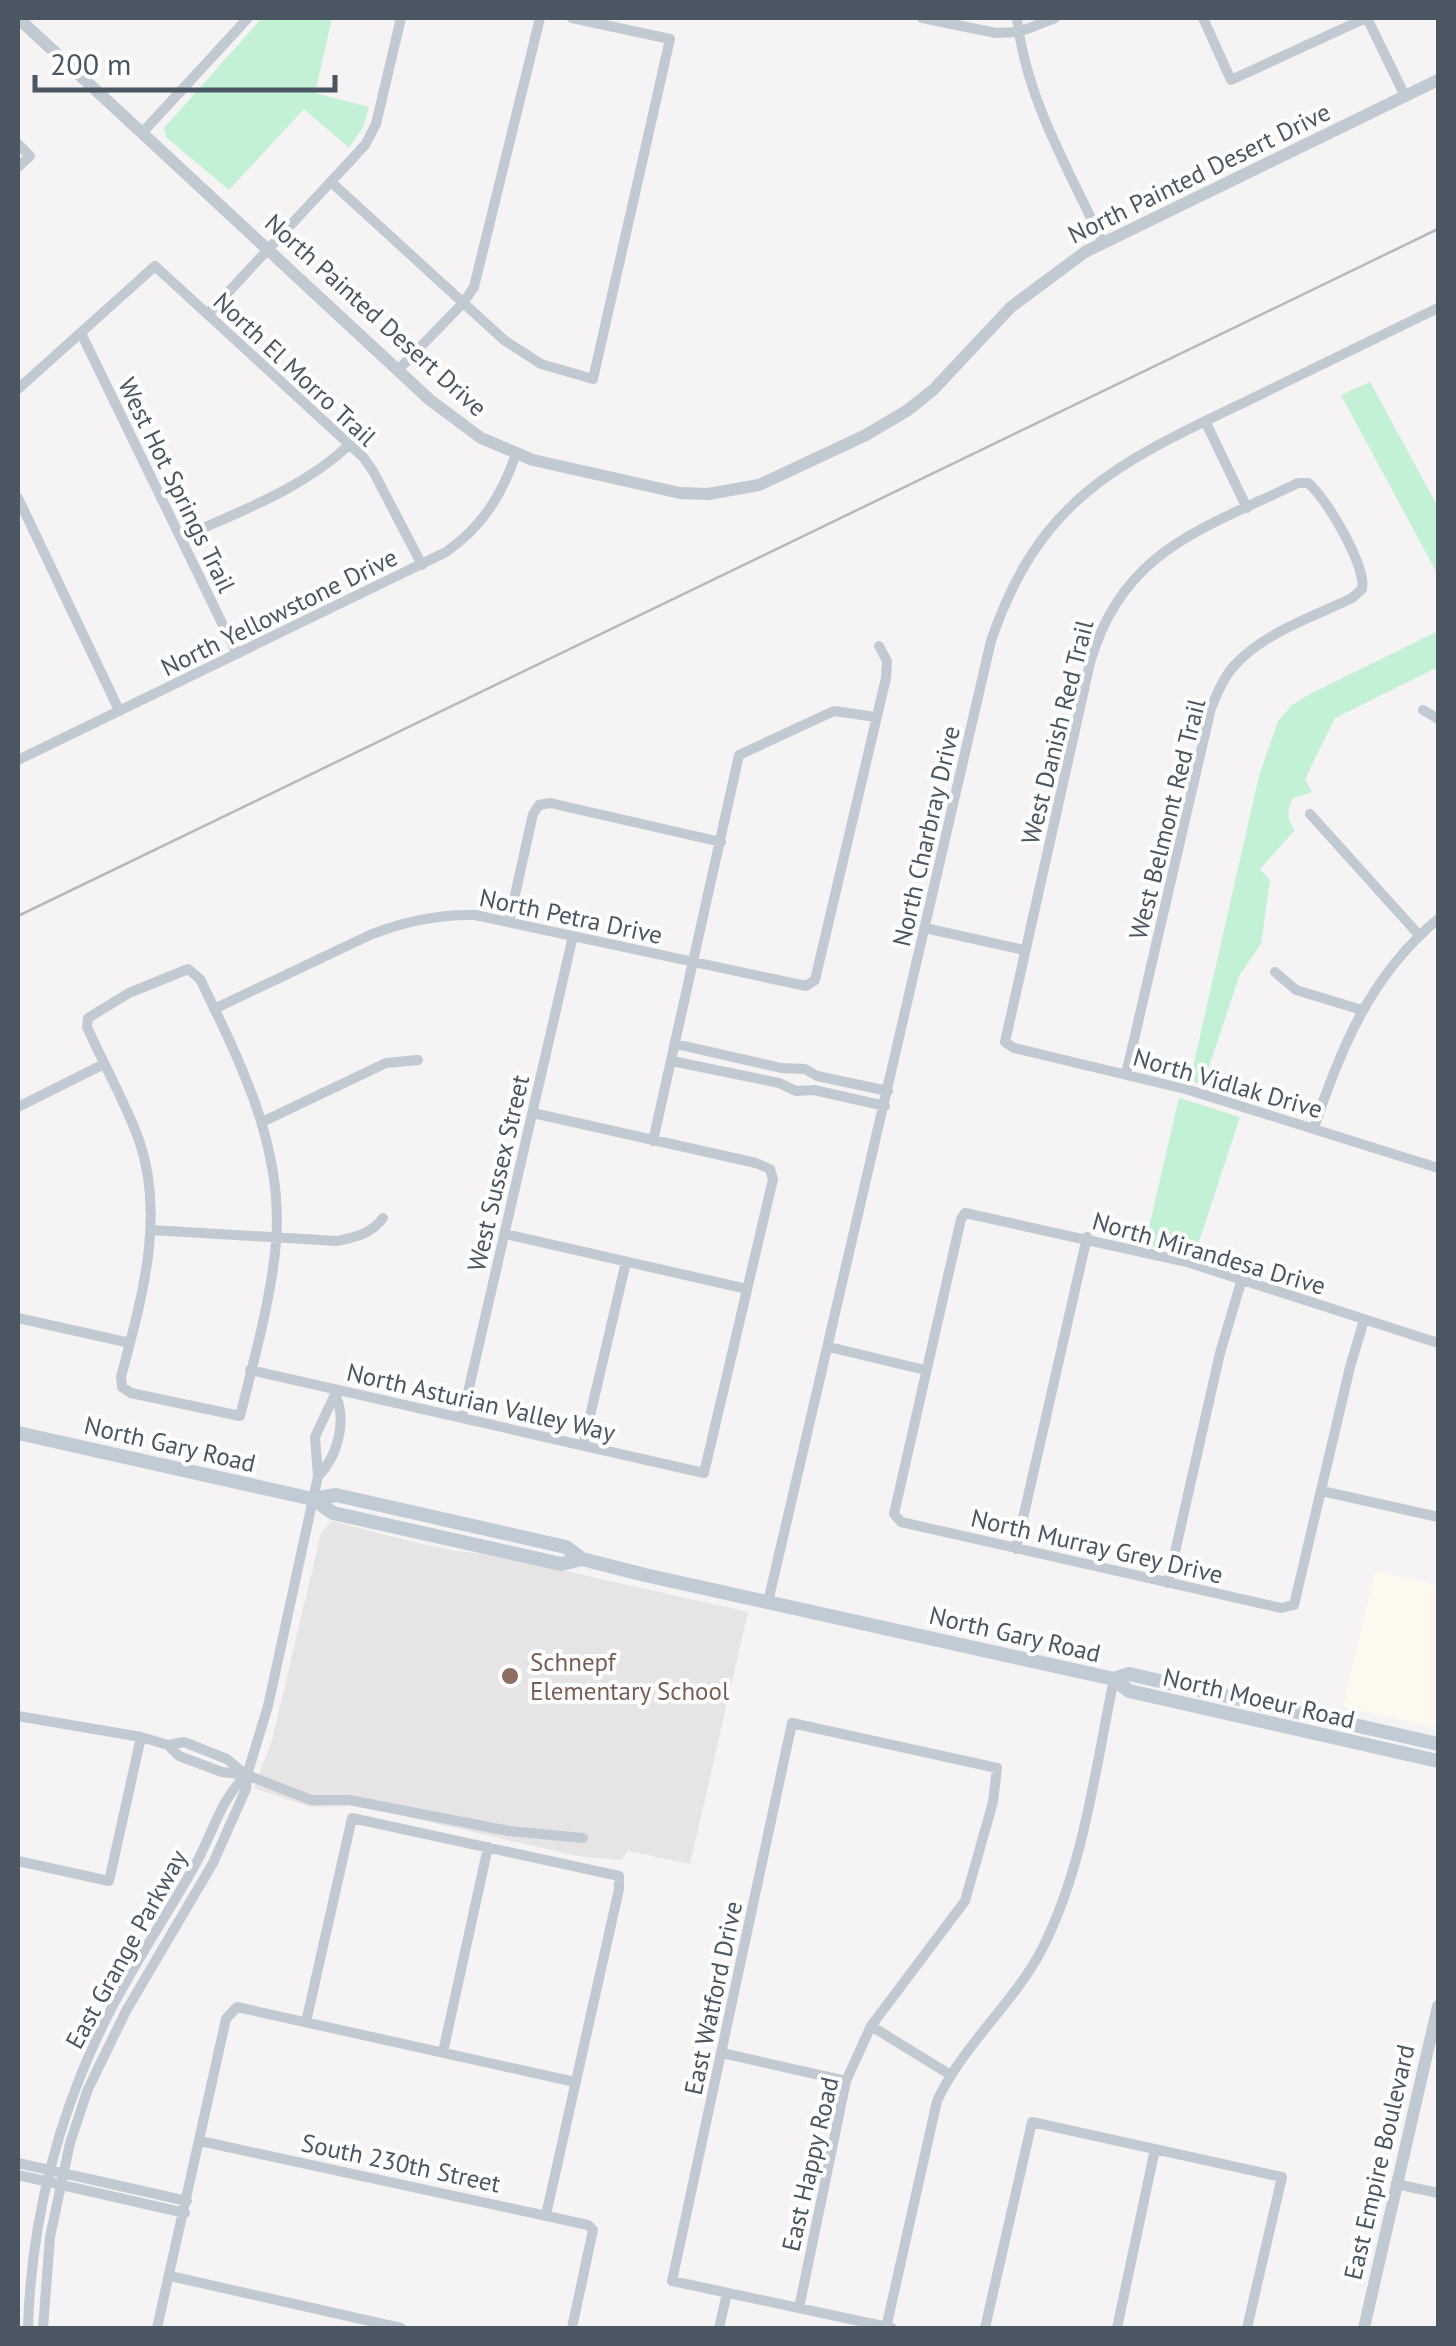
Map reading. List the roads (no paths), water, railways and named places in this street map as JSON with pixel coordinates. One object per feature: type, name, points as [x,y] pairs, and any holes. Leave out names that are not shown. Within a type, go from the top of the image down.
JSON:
[{"type":"main road","name":"North Gary Road","points":[[18,1432],[313,1499],[336,1494],[566,1546],[582,1559],[768,1602],[1114,1678],[1129,1674],[1438,1744]]},
{"type":"main road","name":"North Moeur Road","points":[[1114,1678],[1129,1691],[1438,1761]]},
{"type":"street","name":"North Painted Desert Drive","points":[[18,18],[466,428],[516,454],[680,493],[708,494],[759,485],[866,435],[908,410],[941,382],[1011,307],[1052,274],[1103,243],[1438,80]]},
{"type":"street","points":[[142,133],[248,18]]},
{"type":"street","points":[[208,314],[365,146],[376,124],[402,18]]},
{"type":"street","points":[[399,369],[463,303],[480,270],[540,18]]},
{"type":"street","points":[[331,182],[526,355],[541,364],[593,379],[670,39],[572,18]]},
{"type":"street","points":[[922,18],[996,32],[1018,32],[1056,18]]},
{"type":"street","points":[[1017,18],[1037,104],[1103,243]]},
{"type":"street","points":[[1203,18],[1232,80],[1366,18],[1405,96]]},
{"type":"street","points":[[18,144],[30,156],[18,167]]},
{"type":"street","name":"North El Morro Trail","points":[[81,333],[155,266],[350,444],[374,471],[422,565]]},
{"type":"street","name":"North Charbray Drive","points":[[768,1602],[991,642],[1020,570],[1056,521],[1121,465],[1438,308]]},
{"type":"street","points":[[18,389],[81,333]]},
{"type":"street","name":"West Hot Springs Trail","points":[[81,333],[237,654]]},
{"type":"street","points":[[1205,421],[1247,508]]},
{"type":"street","points":[[182,538],[301,482],[326,468],[350,444]]},
{"type":"street","name":"North Yellowstone Drive","points":[[18,760],[422,565],[471,532],[502,491],[516,454]]},
{"type":"street","name":"West Danish Red Trail","points":[[1005,1042],[1090,662],[1108,612],[1155,556],[1298,483],[1308,483],[1321,496],[1361,569],[1362,589]]},
{"type":"street","points":[[18,498],[119,710]]},
{"type":"street","name":"West Belmont Red Trail","points":[[1126,1074],[1211,708],[1220,687],[1232,668],[1264,641],[1352,598],[1362,589]]},
{"type":"street","points":[[653,1141],[739,755],[834,711],[876,717],[887,661],[879,646]]},
{"type":"street","points":[[1423,710],[1438,719]]},
{"type":"street","name":"North Petra Drive","points":[[214,1009],[394,926],[450,914],[509,922],[806,986],[814,980],[876,717]]},
{"type":"street","points":[[509,922],[538,805],[550,802],[721,842]]},
{"type":"street","points":[[1310,814],[1419,935]]},
{"type":"street","points":[[1314,1128],[1338,1058],[1362,1010],[1394,962],[1438,919]]},
{"type":"street","points":[[926,928],[1024,950]]},
{"type":"street","name":"West Sussex Street","points":[[462,1418],[573,936]]},
{"type":"street","points":[[188,969],[200,979],[214,1009],[251,1089],[262,1122],[274,1188],[277,1240],[240,1416],[131,1393],[122,1387],[121,1377],[148,1262],[146,1169],[139,1142],[87,1028],[88,1018],[113,1002],[188,969]]},
{"type":"street","points":[[1275,972],[1296,990],[1362,1010]]},
{"type":"street","name":"North Vidlak Drive","points":[[1005,1042],[1014,1048],[1189,1090],[1438,1168]]},
{"type":"street","points":[[676,1044],[888,1091]]},
{"type":"street","points":[[262,1122],[386,1063],[418,1060]]},
{"type":"street","points":[[672,1061],[885,1106]]},
{"type":"street","points":[[18,1106],[104,1064]]},
{"type":"street","points":[[787,1088],[784,1078],[789,1068]]},
{"type":"street","points":[[504,1234],[747,1289],[773,1179],[770,1170],[756,1163],[532,1113]]},
{"type":"street","name":"North Mirandesa Drive","points":[[925,1370],[960,1219],[965,1214],[1187,1262],[1438,1343]]},
{"type":"street","points":[[150,1230],[337,1241],[364,1235],[383,1218]]},
{"type":"street","points":[[1016,1549],[1087,1238]]},
{"type":"street","points":[[584,1446],[626,1262]]},
{"type":"street","points":[[1168,1583],[1220,1353],[1242,1279]]},
{"type":"street","name":"North Asturian Valley Way","points":[[250,1370],[336,1394],[704,1473],[747,1289]]},
{"type":"street","points":[[18,1318],[130,1343]]},
{"type":"street","points":[[1364,1320],[1322,1491],[1438,1517]]},
{"type":"street","points":[[829,1347],[925,1370]]},
{"type":"street","name":"North Murray Grey Drive","points":[[925,1370],[894,1514],[901,1522],[1281,1608],[1294,1604],[1322,1491]]},
{"type":"street","points":[[318,1476],[315,1437],[336,1394]]},
{"type":"street","points":[[318,1476],[328,1467],[339,1442],[341,1408],[336,1394]]},
{"type":"street","points":[[320,1428],[338,1433]]},
{"type":"street","name":"East Grange Parkway","points":[[43,2328],[50,2236],[74,2131],[99,2065],[126,2011],[226,1838],[246,1789],[246,1775],[268,1706],[318,1476]]},
{"type":"street","points":[[719,2328],[727,2293],[888,2328],[937,2101],[949,2074],[1039,1955],[1063,1905],[1114,1678]]},
{"type":"street","points":[[18,1716],[141,1737],[222,1772],[246,1775],[311,1800],[382,1804],[510,1832],[583,1838]]},
{"type":"street","name":"East Watford Drive","points":[[727,2293],[672,2281],[792,1723],[997,1768]]},
{"type":"street","points":[[18,1862],[109,1881],[141,1737]]},
{"type":"street","name":"East Happy Road","points":[[799,2308],[846,2081],[870,2026],[965,1901],[993,1802],[997,1768]]},
{"type":"street","name":"East Grange Parkway","points":[[28,2328],[34,2244],[72,2097],[108,2016],[195,1866],[232,1787],[246,1775]]},
{"type":"street","points":[[306,2022],[352,1818],[619,1876],[546,2215]]},
{"type":"street","points":[[443,2052],[488,1847]]},
{"type":"street","points":[[158,2328],[226,2019],[238,2006],[575,2082]]},
{"type":"street","name":"East Empire Boulevard","points":[[1364,2328],[1438,2006]]},
{"type":"street","points":[[870,2026],[949,2074]]},
{"type":"street","points":[[722,2053],[846,2081]]},
{"type":"street","points":[[985,2328],[1032,2122],[1282,2177],[1247,2328]]},
{"type":"street","name":"South 230th Street","points":[[200,2141],[578,2222],[592,2230],[572,2328]]},
{"type":"street","points":[[1117,2328],[1155,2149]]},
{"type":"street","points":[[18,2164],[49,2177]]},
{"type":"street","points":[[18,2176],[49,2177],[186,2207]]},
{"type":"street","points":[[1396,2184],[1438,2193]]},
{"type":"street","points":[[170,2276],[400,2328]]},
{"type":"railway","points":[[18,916],[1438,229]]},
{"type":"place","name":"Schnepf Elementary School","points":[[510,1676]]}]
